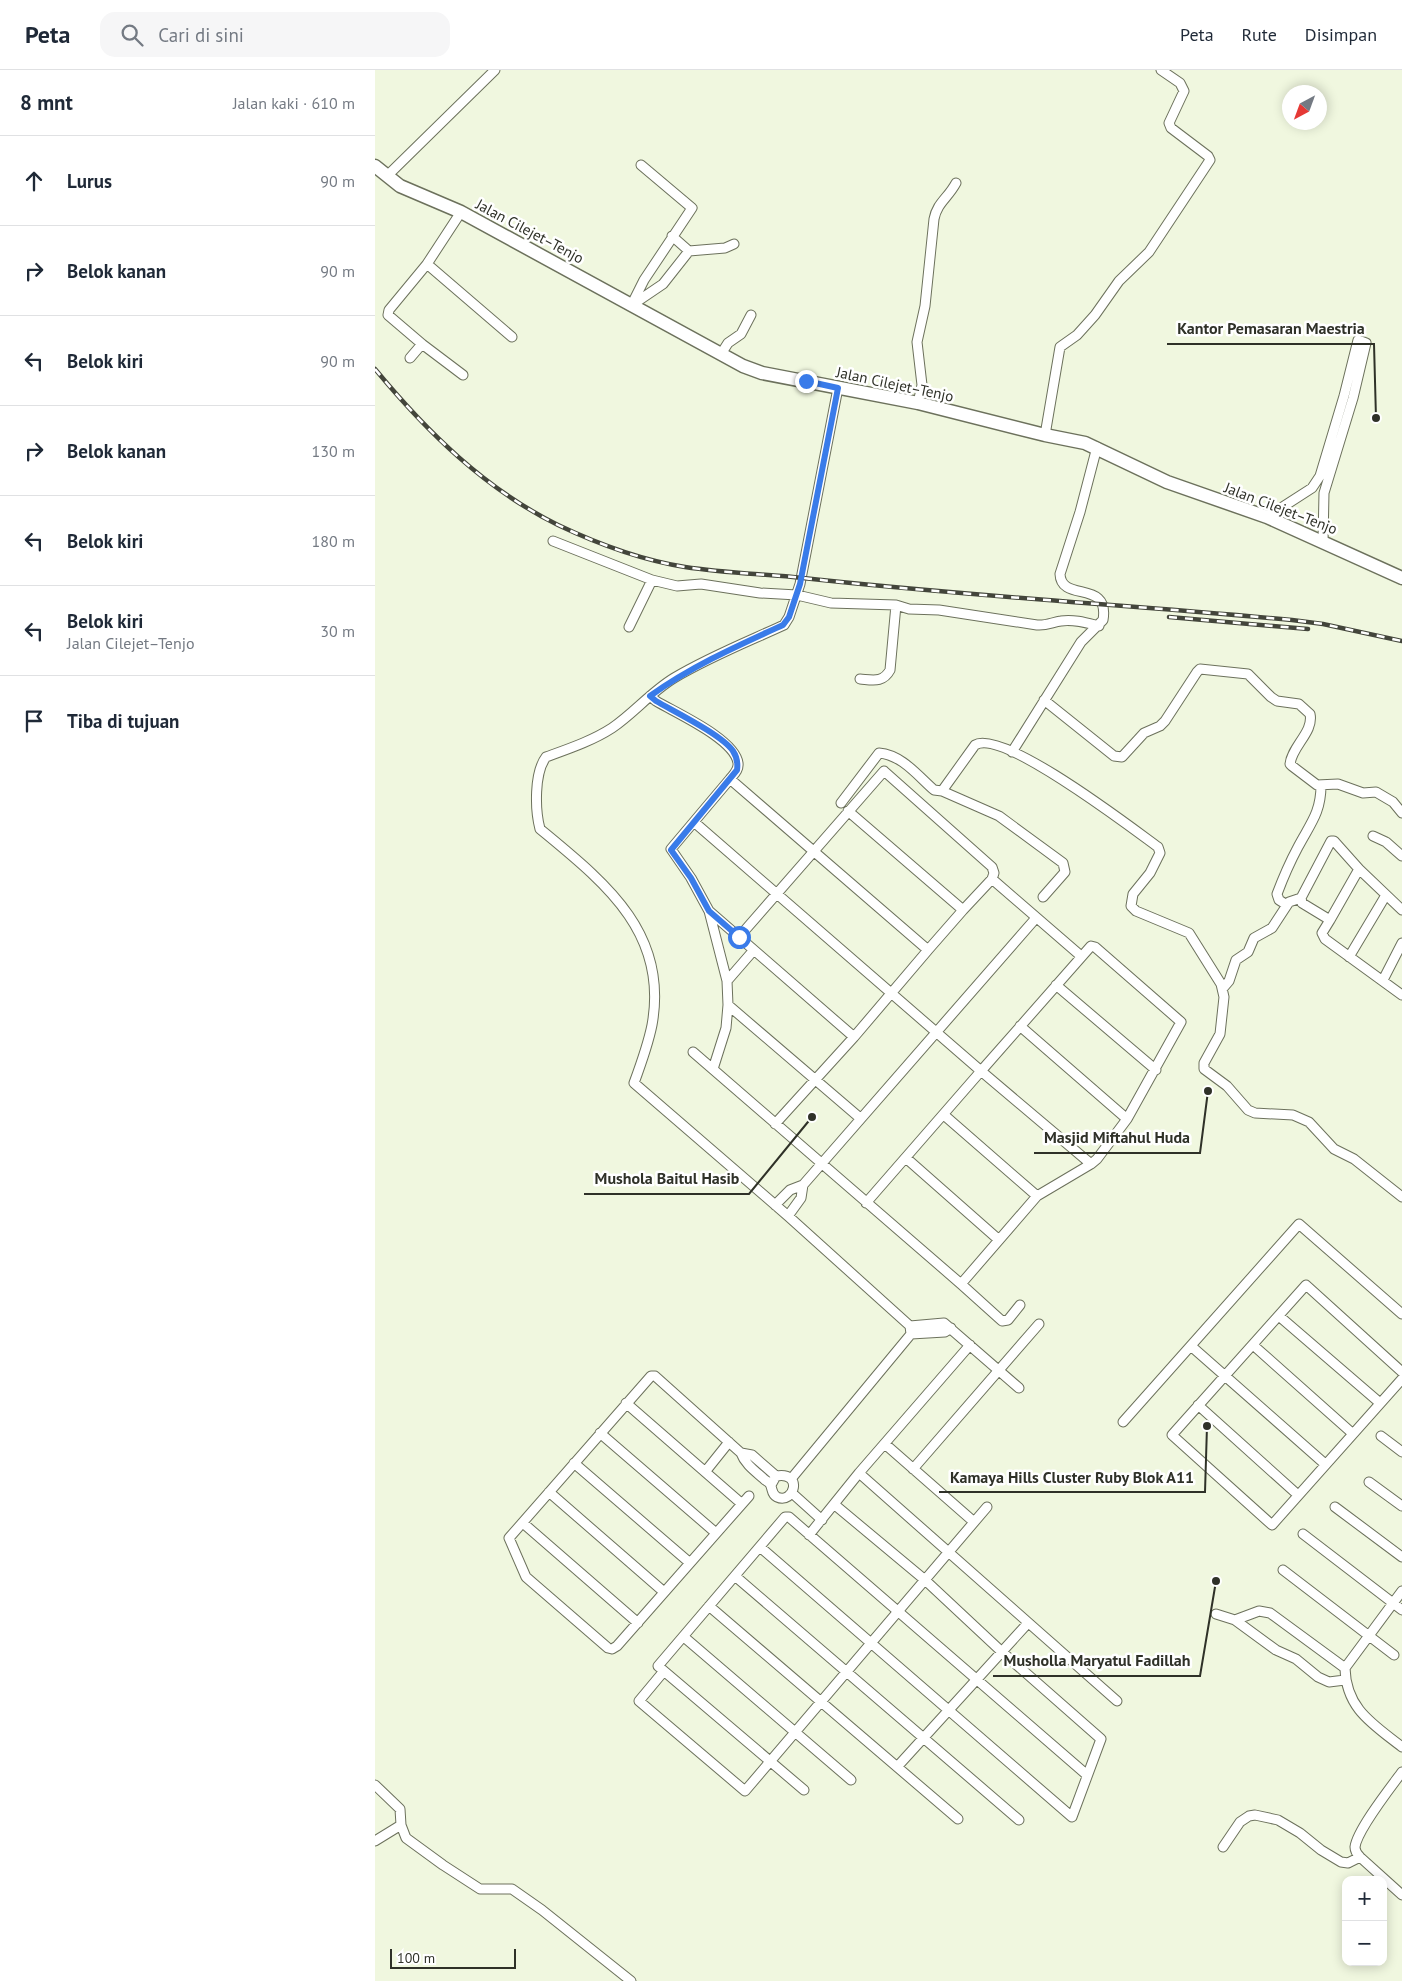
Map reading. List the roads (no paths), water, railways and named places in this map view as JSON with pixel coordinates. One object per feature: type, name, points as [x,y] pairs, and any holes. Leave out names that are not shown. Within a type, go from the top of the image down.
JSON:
[{"type":"main road","name":"Jalan Cilejet–Tenjo","points":[[375,166],[407,190],[461,212],[743,366],[762,373],[917,403],[1097,447],[1167,482],[1267,517],[1402,578]]},
{"type":"street","points":[[387,176],[495,70]]},
{"type":"street","points":[[1045,435],[1060,347],[1089,322],[1119,281],[1149,252],[1210,160],[1208,156],[1171,128],[1169,123],[1184,91],[1180,83],[1161,70]]},
{"type":"street","points":[[631,306],[644,280],[691,210],[691,206],[641,165]]},
{"type":"street","points":[[917,403],[922,385],[917,342],[925,306],[934,219],[937,206],[947,198],[956,183]]},
{"type":"street","points":[[461,212],[427,264],[389,310],[387,315],[463,376]]},
{"type":"street","points":[[672,236],[689,251],[725,248],[734,244]]},
{"type":"street","points":[[631,306],[663,284],[689,251]]},
{"type":"street","points":[[427,264],[512,337]]},
{"type":"street","points":[[721,354],[728,343],[741,334],[751,315]]},
{"type":"street","points":[[1323,541],[1324,493],[1362,342]]},
{"type":"street","points":[[410,358],[422,344]]},
{"type":"street","points":[[1267,517],[1312,488],[1320,476],[1354,373]]},
{"type":"street","points":[[838,388],[797,595],[789,617],[783,625],[724,651],[674,678],[614,727],[598,736],[546,757],[541,764],[538,780],[537,816],[540,828],[623,905],[642,937],[652,966],[654,1000],[652,1024],[646,1049],[634,1083],[788,1216],[910,1330]]},
{"type":"street","points":[[1012,752],[1081,642],[1099,626],[1104,617],[1101,600],[1095,595],[1066,587],[1062,584],[1060,574],[1080,512],[1097,447]]},
{"type":"street","points":[[1312,488],[1324,493]]},
{"type":"street","points":[[553,541],[652,580],[677,586],[701,584],[760,594],[797,595],[831,603],[897,605],[909,609],[939,610],[1045,626],[1061,621],[1071,621],[1099,626]]},
{"type":"street","points":[[629,627],[652,580]]},
{"type":"street","points":[[860,678],[878,680],[886,676],[890,670],[897,605]]},
{"type":"street","points":[[1045,700],[1114,756],[1122,757],[1144,733],[1165,721],[1194,675],[1200,669],[1248,674],[1271,698],[1277,701],[1299,704],[1310,714],[1311,723],[1291,757],[1290,764],[1312,782],[1321,786],[1337,784],[1363,793],[1376,792],[1381,794],[1397,806],[1402,814]]},
{"type":"street","points":[[650,696],[723,740],[732,750],[738,762],[737,770],[730,780],[671,850],[691,878],[709,911],[727,981],[728,1005],[726,1028],[713,1069]]},
{"type":"street","points":[[942,791],[978,743],[984,743],[1012,752],[1074,786],[1158,847],[1160,853],[1150,873],[1133,894],[1131,906],[1136,911],[1189,933],[1223,988],[1223,1016],[1220,1034],[1204,1063],[1204,1069],[1227,1086],[1249,1110],[1255,1113],[1293,1114],[1309,1122],[1335,1149],[1357,1161],[1402,1197]]},
{"type":"street","points":[[841,803],[879,753],[898,758],[934,790],[942,791],[999,816],[1063,863],[1065,872],[1043,897]]},
{"type":"street","points":[[739,937],[881,772],[886,772],[992,867],[994,872],[991,879],[854,1037],[775,1124]]},
{"type":"street","points":[[730,780],[928,950]]},
{"type":"street","points":[[1287,905],[1279,900],[1277,894],[1299,846],[1314,821],[1321,798],[1321,786]]},
{"type":"street","points":[[849,810],[963,910]]},
{"type":"street","points":[[694,822],[1091,1164]]},
{"type":"street","points":[[1373,836],[1386,842],[1402,856]]},
{"type":"street","points":[[1223,988],[1229,981],[1236,960],[1248,952],[1256,937],[1272,928],[1292,900],[1301,898],[1331,841],[1337,842],[1359,869],[1402,910]]},
{"type":"street","points":[[1359,869],[1322,933],[1323,937],[1402,995]]},
{"type":"street","points":[[991,879],[1081,956]]},
{"type":"street","points":[[1349,957],[1386,895]]},
{"type":"street","points":[[1301,898],[1303,903],[1330,920]]},
{"type":"street","points":[[709,911],[854,1037]]},
{"type":"street","points":[[775,1205],[790,1190],[803,1185],[1036,918]]},
{"type":"street","points":[[1383,980],[1402,943]]},
{"type":"street","points":[[866,1203],[1088,948],[1091,946],[1095,947],[1181,1022],[1127,1120],[1097,1159],[1037,1196],[961,1284]]},
{"type":"street","points":[[727,981],[753,951]]},
{"type":"street","points":[[1056,985],[1155,1070]]},
{"type":"street","points":[[728,1005],[860,1118]]},
{"type":"street","points":[[1020,1026],[1127,1120]]},
{"type":"street","points":[[693,1052],[1002,1321],[1008,1320],[1020,1305]]},
{"type":"street","points":[[944,1115],[1037,1196]]},
{"type":"street","points":[[906,1158],[999,1240]]},
{"type":"street","points":[[788,1216],[801,1198],[803,1185]]},
{"type":"street","points":[[1123,1422],[1299,1224],[1402,1314]]},
{"type":"street","points":[[1402,1372],[1306,1285],[1172,1435],[1272,1525],[1402,1379]]},
{"type":"street","points":[[1279,1316],[1379,1403]]},
{"type":"street","points":[[791,1479],[910,1330],[945,1323],[1019,1388]]},
{"type":"street","points":[[913,1468],[1039,1324]]},
{"type":"street","points":[[809,1535],[970,1345]]},
{"type":"street","points":[[1253,1345],[1352,1433]]},
{"type":"street","points":[[1191,1346],[1325,1464]]},
{"type":"street","points":[[749,1496],[638,1623],[612,1649],[608,1648],[525,1577],[509,1538],[647,1378],[655,1376],[741,1453],[744,1462],[771,1485]]},
{"type":"street","points":[[626,1403],[742,1504]]},
{"type":"street","points":[[1198,1405],[1298,1495]]},
{"type":"street","points":[[600,1433],[716,1533]]},
{"type":"street","points":[[1381,1436],[1402,1452]]},
{"type":"street","points":[[705,1472],[729,1442]]},
{"type":"street","points":[[885,1444],[974,1522]]},
{"type":"street","points":[[741,1453],[752,1455],[776,1476],[784,1475],[791,1479],[794,1486],[792,1493],[785,1498],[778,1498],[772,1492],[771,1485],[776,1476]]},
{"type":"street","points":[[575,1462],[690,1563]]},
{"type":"street","points":[[859,1474],[1117,1701]]},
{"type":"street","points":[[1369,1482],[1402,1506]]},
{"type":"street","points":[[549,1492],[665,1592]]},
{"type":"street","points":[[792,1493],[822,1520]]},
{"type":"street","points":[[760,1547],[1071,1817],[1101,1739],[1002,1652],[925,1580],[835,1504]]},
{"type":"street","points":[[664,1671],[639,1701],[745,1791],[987,1507]]},
{"type":"street","points":[[1335,1507],[1402,1557]]},
{"type":"street","points":[[804,1790],[658,1666],[785,1517],[789,1517],[1087,1775]]},
{"type":"street","points":[[523,1522],[638,1623]]},
{"type":"street","points":[[1303,1534],[1402,1610]]},
{"type":"street","points":[[1283,1570],[1393,1655]]},
{"type":"street","points":[[735,1576],[1019,1820]]},
{"type":"street","points":[[1402,1591],[1345,1668],[1345,1680],[1351,1700],[1362,1715],[1402,1747]]},
{"type":"street","points":[[709,1606],[958,1819]]},
{"type":"street","points":[[1235,1620],[1259,1611],[1270,1613],[1345,1668]]},
{"type":"street","points":[[1216,1614],[1235,1620],[1276,1650],[1296,1659],[1318,1677],[1329,1682],[1345,1680]]},
{"type":"street","points":[[897,1767],[1028,1623]]},
{"type":"street","points":[[684,1636],[851,1780]]},
{"type":"street","points":[[1402,1772],[1374,1810],[1358,1838],[1356,1852],[1402,1895]]},
{"type":"street","points":[[375,1785],[400,1809],[401,1824],[406,1838],[480,1889],[512,1889],[542,1910],[631,1981]]},
{"type":"street","points":[[1223,1847],[1240,1822],[1249,1816],[1255,1815],[1278,1820],[1341,1862],[1348,1863],[1360,1857]]},
{"type":"street","points":[[375,1841],[401,1824]]},
{"type":"railway","points":[[375,369],[437,437],[506,494],[531,511],[573,532],[604,545],[652,560],[714,571],[1292,620],[1323,624],[1402,641]]},
{"type":"railway","points":[[1169,617],[1308,629]]},
{"type":"place","name":"Kantor Pemasaran Maestria","points":[[1376,418]]},
{"type":"place","name":"Masjid Miftahul Huda","points":[[1208,1091]]},
{"type":"place","name":"Mushola Baitul Hasib","points":[[812,1117]]},
{"type":"place","name":"Kamaya Hills Cluster Ruby Blok A11","points":[[1207,1426]]},
{"type":"place","name":"Musholla Maryatul Fadillah","points":[[1216,1581]]}]
